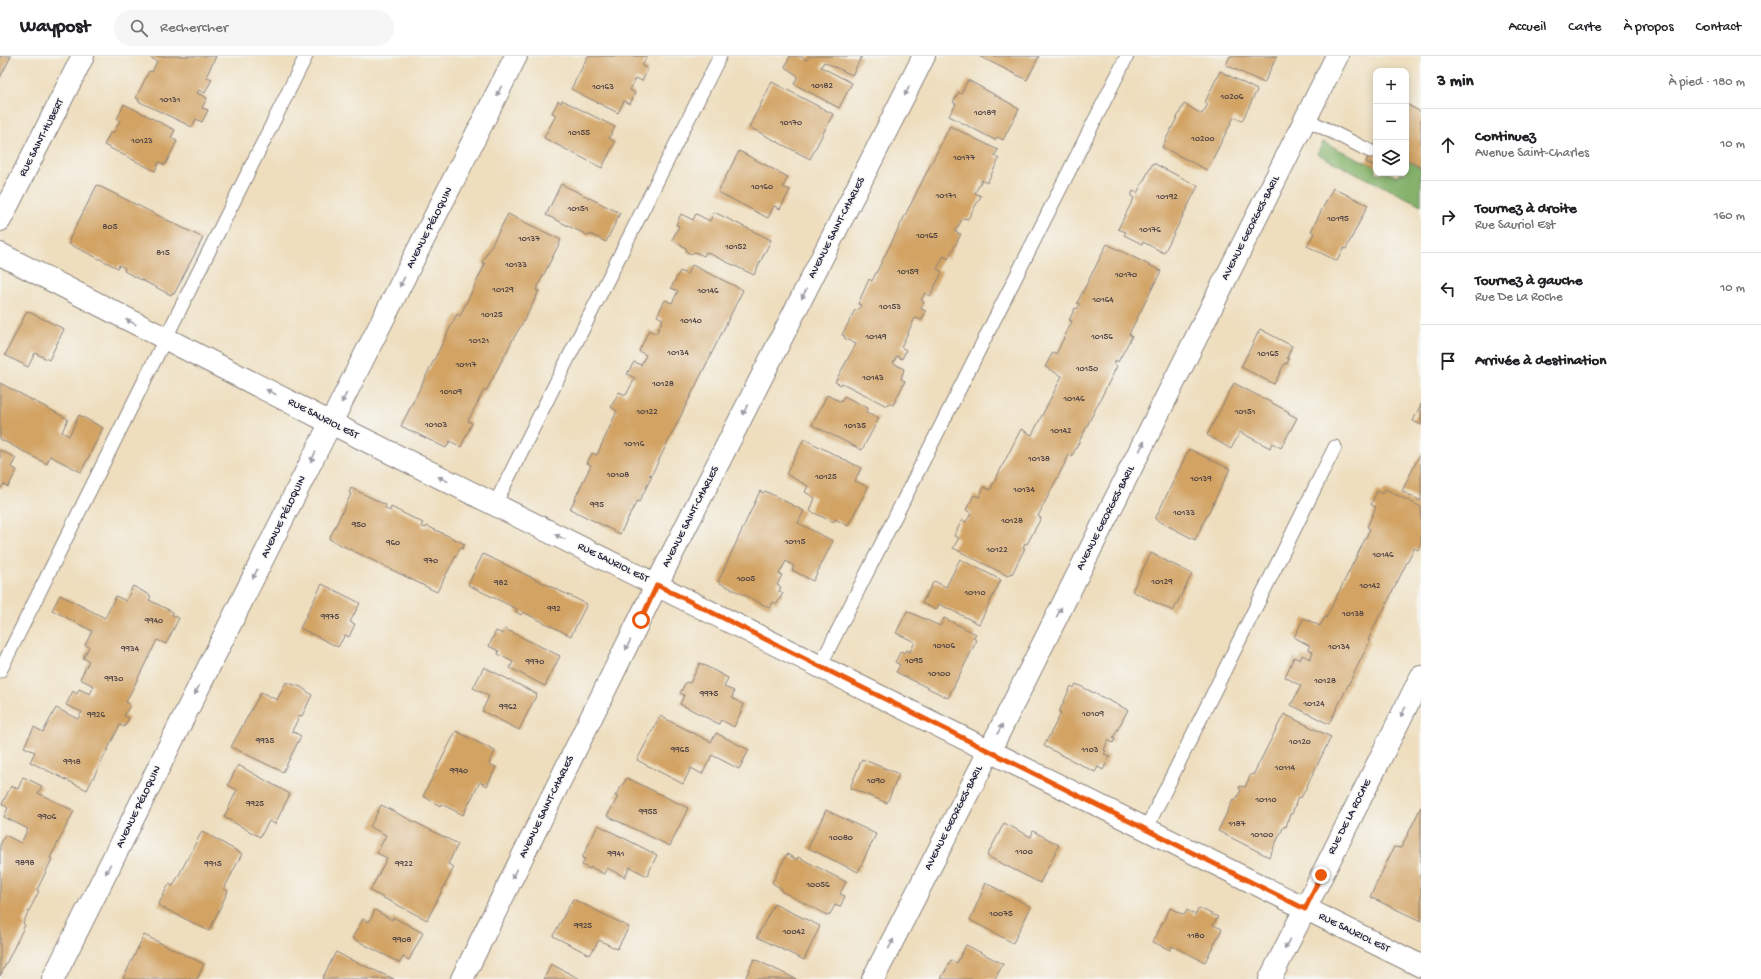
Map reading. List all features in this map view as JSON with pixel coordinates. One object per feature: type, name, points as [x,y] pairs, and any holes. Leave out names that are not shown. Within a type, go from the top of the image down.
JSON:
[{"type":"street","name":"RUE SAINT-HUBERT","points":[[0,220],[83,56]]},
{"type":"street","name":"AVENUE PÉLOQUIN","points":[[53,979],[516,56]]},
{"type":"street","name":"AVENUE SAINT-CHARLES","points":[[462,979],[657,585],[924,56]]},
{"type":"street","name":"AVENUE GEORGES-BARIL","points":[[873,979],[989,751],[1337,56]]},
{"type":"street","name":"RUE SAURIOL EST","points":[[0,254],[331,423],[1421,966]]},
{"type":"street","name":"RUE DE LA ROCHE","points":[[1270,979],[1421,677]]},
{"type":"lane","points":[[0,671],[306,56]]},
{"type":"lane","points":[[495,504],[720,56]]},
{"type":"lane","points":[[820,666],[1127,56]]},
{"type":"lane","points":[[1306,119],[1370,152]]},
{"type":"lane","points":[[1146,828],[1335,447]]},
{"type":"green space","points":[[1323,142],[1373,166],[1373,176],[1409,176],[1409,162],[1421,168],[1421,205],[1317,154]]},
{"type":"building","points":[[0,56],[11,56],[0,78]]},
{"type":"building","points":[[152,56],[216,56],[206,77],[212,79],[205,93],[199,90],[197,93],[207,98],[202,108],[208,110],[202,122],[196,119],[192,127],[138,101],[139,99],[136,98],[149,71],[152,72],[157,61],[151,58]]},
{"type":"building","points":[[588,56],[647,56],[642,66],[648,69],[642,81],[636,78],[630,90],[635,93],[630,104],[624,101],[618,113],[571,89]]},
{"type":"building","points":[[790,56],[800,56],[807,60],[809,56],[862,56],[852,75],[824,62],[821,67],[852,83],[839,108],[794,84],[798,76],[785,67]]},
{"type":"building","points":[[979,56],[1039,56],[1027,80]]},
{"type":"building","points":[[1230,56],[1277,56],[1264,83],[1226,65]]},
{"type":"building","points":[[1220,71],[1257,90],[1242,121],[1234,117],[1207,170],[1162,147],[1184,104],[1202,114],[1208,104],[1205,102]]},
{"type":"building","points":[[968,80],[1019,109],[1003,140],[997,137],[995,140],[949,116],[956,104],[953,102],[959,92],[961,94]]},
{"type":"building","points":[[772,82],[833,114],[810,159],[749,127]]},
{"type":"building","points":[[562,100],[615,127],[609,138],[615,142],[602,168],[544,138],[556,115],[552,113],[558,101],[561,103]]},
{"type":"building","points":[[124,104],[175,130],[171,138],[177,141],[165,165],[159,162],[155,171],[104,145],[111,131],[113,133],[120,121],[117,119]]},
{"type":"building","points":[[1409,106],[1421,112],[1421,168],[1409,161]]},
{"type":"building","points":[[950,126],[998,150],[994,156],[999,159],[987,183],[982,180],[975,193],[981,196],[968,219],[963,218],[955,232],[961,234],[948,259],[944,256],[937,269],[942,272],[930,296],[925,293],[921,300],[924,302],[921,309],[926,311],[922,320],[915,318],[901,347],[906,350],[902,359],[897,356],[893,363],[904,369],[901,379],[905,381],[893,405],[888,403],[887,406],[842,383],[841,385],[835,382],[856,344],[844,338],[845,336],[842,335],[855,310],[857,311],[861,305],[858,304],[869,279],[872,281]]},
{"type":"building","points":[[1373,147],[1373,166],[1366,162]]},
{"type":"building","points":[[739,151],[788,177],[783,187],[790,190],[780,209],[774,206],[768,218],[718,192]]},
{"type":"building","points":[[1153,163],[1198,186],[1164,253],[1143,242],[1142,244],[1124,235],[1126,232],[1118,229],[1134,198],[1131,196],[1133,191],[1137,193]]},
{"type":"building","points":[[561,184],[620,213],[606,242],[590,234],[589,236],[546,215]]},
{"type":"building","points":[[97,185],[203,238],[174,294],[172,293],[171,295],[124,271],[125,268],[119,265],[118,268],[69,244],[69,240]]},
{"type":"building","points":[[1333,188],[1368,205],[1346,249],[1344,248],[1337,261],[1307,246],[1314,233],[1311,231]]},
{"type":"building","points":[[714,212],[771,240],[754,275],[706,252],[704,256],[695,252],[691,254],[687,252],[686,248],[672,240],[679,226],[676,225],[681,214],[693,220],[696,214],[710,221]]},
{"type":"building","points":[[508,214],[561,240],[536,290],[539,291],[526,317],[468,421],[472,423],[461,447],[450,441],[446,448],[401,426],[457,314],[460,316],[485,264],[482,263]]},
{"type":"building","points":[[1107,244],[1161,271],[1129,334],[1132,336],[1118,362],[1116,360],[1114,364],[1117,366],[1072,456],[1069,455],[1038,516],[1041,518],[1027,544],[1025,543],[1023,548],[1025,548],[1012,574],[1010,573],[1008,576],[953,548],[959,538],[954,536],[962,520],[966,522],[971,513],[966,510],[974,495],[979,497],[984,487],[990,490],[1021,429],[1032,435],[1062,376],[1045,367],[1053,352],[1056,354],[1072,321],[1069,320],[1075,308],[1077,309],[1080,304],[1077,303]]},
{"type":"building","points":[[692,265],[743,290],[652,474],[649,475],[652,476],[639,502],[637,501],[620,534],[570,509],[591,465],[587,463],[592,453],[597,455],[617,411],[611,407],[619,392],[626,395],[635,378],[627,374],[634,362],[641,365],[646,355],[639,351],[649,330],[656,334],[663,319],[657,316],[665,300],[672,303],[678,291],[671,288],[680,271],[687,274]]},
{"type":"building","points":[[27,311],[64,329],[49,360],[35,353],[28,367],[5,355]]},
{"type":"building","points":[[1260,329],[1292,346],[1287,358],[1289,359],[1287,364],[1285,363],[1274,384],[1241,367]]},
{"type":"building","points":[[0,383],[68,419],[62,432],[69,436],[79,415],[103,428],[81,472],[50,456],[47,464],[0,439]]},
{"type":"building","points":[[1234,383],[1289,412],[1288,413],[1297,418],[1281,448],[1272,443],[1270,448],[1240,432],[1231,449],[1207,435]]},
{"type":"building","points":[[827,395],[841,402],[844,396],[868,408],[866,412],[879,418],[862,450],[812,425]]},
{"type":"building","points":[[1421,404],[1421,425],[1413,421]]},
{"type":"building","points":[[804,439],[861,468],[855,481],[868,487],[848,526],[835,519],[833,522],[810,511],[815,498],[805,492],[808,486],[786,474]]},
{"type":"building","points":[[1189,449],[1230,469],[1195,540],[1155,519]]},
{"type":"building","points":[[0,450],[16,458],[11,467],[17,470],[8,487],[4,484],[0,490]]},
{"type":"building","points":[[1421,452],[1421,501],[1402,491]]},
{"type":"building","points":[[351,488],[386,505],[385,508],[390,511],[391,507],[423,523],[421,526],[423,527],[426,528],[427,526],[465,544],[462,549],[460,548],[437,592],[329,539],[351,494],[349,493]]},
{"type":"building","points":[[1385,489],[1421,507],[1421,544],[1418,550],[1414,548],[1382,613],[1381,612],[1368,640],[1370,641],[1329,724],[1291,705],[1301,686],[1285,677],[1294,657],[1300,660],[1302,655],[1310,659],[1313,652],[1308,649],[1310,646],[1294,637],[1304,618],[1320,626],[1325,617],[1326,618],[1370,529],[1367,527],[1376,507],[1371,505],[1377,491],[1382,494]]},
{"type":"building","points":[[760,491],[763,493],[765,491],[804,511],[798,523],[833,541],[813,581],[792,570],[794,566],[786,561],[779,574],[782,575],[777,585],[781,587],[779,591],[783,593],[777,604],[773,602],[770,608],[718,582]]},
{"type":"building","points":[[1151,553],[1192,574],[1173,611],[1132,591]]},
{"type":"building","points":[[483,554],[587,604],[571,636],[523,612],[521,615],[516,612],[517,609],[468,585]]},
{"type":"building","points":[[960,559],[1001,580],[979,624],[939,604],[936,610],[922,603],[934,581],[946,587]]},
{"type":"building","points":[[322,584],[360,603],[350,622],[355,624],[349,637],[345,635],[338,647],[300,628]]},
{"type":"building","points":[[133,586],[151,596],[149,600],[173,612],[172,615],[179,618],[166,644],[157,640],[126,702],[130,705],[124,716],[129,718],[124,727],[120,725],[87,790],[30,762],[35,752],[24,747],[34,727],[43,732],[56,708],[78,719],[82,712],[66,705],[73,691],[77,694],[79,689],[90,694],[94,686],[80,679],[89,661],[83,658],[89,647],[85,645],[92,631],[52,610],[60,595],[105,618],[116,596],[126,601]]},
{"type":"building","points":[[907,611],[940,626],[944,618],[976,634],[973,638],[977,640],[948,698],[896,672],[900,665],[895,662],[901,651],[904,653],[906,650],[910,652],[915,642],[896,633]]},
{"type":"building","points":[[505,629],[560,656],[545,686],[510,668],[513,662],[498,654],[499,651],[489,646],[496,631],[503,634]]},
{"type":"building","points":[[700,663],[728,678],[724,687],[734,691],[732,698],[744,705],[734,727],[721,720],[719,724],[680,704],[684,695],[680,693],[686,682],[690,683]]},
{"type":"building","points":[[484,667],[537,694],[519,730],[482,711],[489,696],[473,688]]},
{"type":"building","points":[[286,682],[301,687],[312,695],[302,716],[300,715],[292,731],[301,736],[283,772],[231,747],[261,692],[277,700]]},
{"type":"building","points":[[1076,684],[1128,710],[1113,738],[1115,739],[1113,743],[1108,740],[1104,754],[1110,756],[1103,770],[1098,767],[1095,772],[1044,746],[1061,713],[1059,712],[1071,686],[1074,688]]},
{"type":"building","points":[[1284,714],[1331,737],[1301,798],[1298,797],[1286,827],[1284,826],[1269,857],[1218,831],[1233,800],[1235,801],[1241,790],[1239,788],[1240,786],[1245,787],[1251,774],[1253,775]]},
{"type":"building","points":[[660,716],[711,742],[716,733],[749,750],[739,769],[712,755],[702,774],[691,768],[683,784],[637,760]]},
{"type":"building","points":[[456,731],[495,751],[489,764],[496,767],[487,786],[480,782],[463,815],[441,804],[440,806],[423,796]]},
{"type":"building","points":[[862,759],[899,774],[887,803],[850,788]]},
{"type":"building","points":[[238,765],[290,794],[275,824],[269,821],[260,837],[224,817],[237,790],[228,785]]},
{"type":"building","points":[[23,777],[42,786],[38,793],[74,811],[50,858],[52,859],[37,890],[39,891],[23,923],[25,925],[0,976],[0,845],[5,835],[21,843],[28,829],[4,817],[8,808],[2,804],[11,786],[18,789]]},
{"type":"building","points":[[627,778],[688,808],[670,846],[607,816],[618,797],[615,796]]},
{"type":"building","points":[[381,805],[458,844],[448,864],[454,867],[427,920],[370,891],[387,858],[377,853],[386,835],[370,827]]},
{"type":"building","points":[[1421,807],[1421,921],[1370,897],[1394,847],[1401,848]]},
{"type":"building","points":[[826,810],[876,834],[858,872],[808,848]]},
{"type":"building","points":[[1004,823],[1031,837],[1033,831],[1059,845],[1040,883],[987,856]]},
{"type":"building","points":[[598,825],[657,855],[647,876],[630,867],[625,877],[607,868],[604,874],[591,867],[590,869],[582,865],[585,859],[582,858]]},
{"type":"building","points":[[202,831],[242,854],[224,889],[228,891],[209,931],[158,905],[169,884],[173,886]]},
{"type":"building","points":[[787,854],[797,860],[798,857],[846,882],[840,894],[845,896],[840,907],[835,905],[829,916],[781,891],[782,889],[772,883]]},
{"type":"building","points":[[986,883],[1031,907],[1013,943],[970,920]]},
{"type":"building","points":[[573,899],[629,927],[617,949],[599,940],[590,955],[553,936]]},
{"type":"building","points":[[774,904],[820,926],[804,960],[757,937]]},
{"type":"building","points":[[1170,908],[1184,915],[1187,910],[1195,915],[1199,908],[1218,917],[1213,925],[1222,929],[1205,962],[1172,946],[1170,950],[1153,942]]},
{"type":"building","points":[[375,910],[392,920],[393,917],[423,933],[409,960],[403,957],[400,963],[352,938],[363,919],[369,922]]},
{"type":"building","points":[[144,935],[204,964],[197,979],[123,979]]},
{"type":"building","points":[[966,945],[1003,964],[995,979],[941,979],[951,960],[957,963]]},
{"type":"building","points":[[336,952],[349,959],[394,979],[322,979]]},
{"type":"building","points":[[754,959],[796,979],[745,979]]},
{"type":"building","points":[[551,964],[580,979],[544,979]]},
{"type":"route","points":[[641,620],[657,585],[1146,828],[1305,909],[1321,875]]}]
